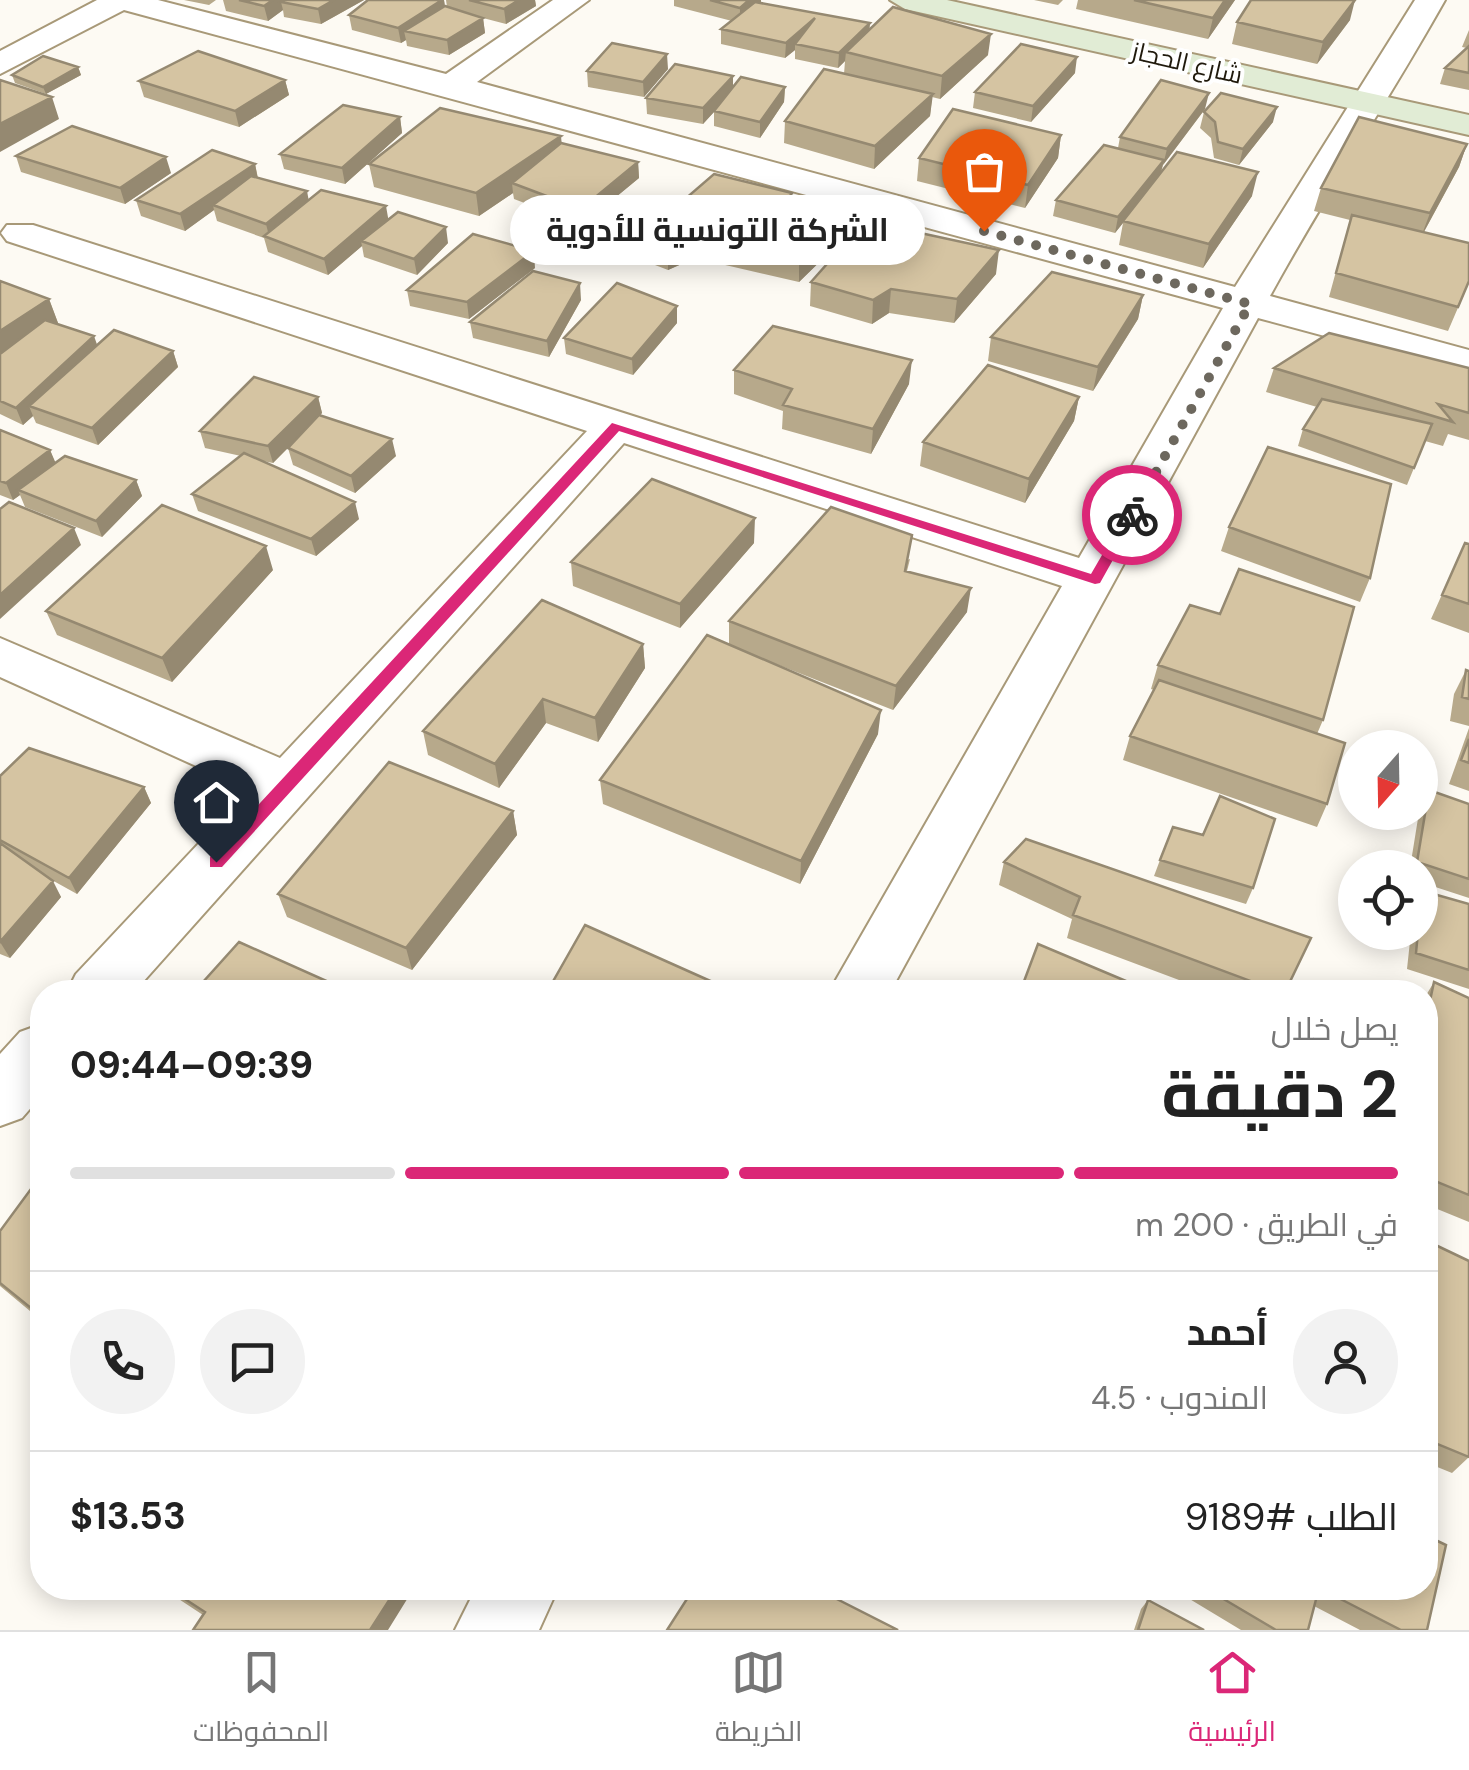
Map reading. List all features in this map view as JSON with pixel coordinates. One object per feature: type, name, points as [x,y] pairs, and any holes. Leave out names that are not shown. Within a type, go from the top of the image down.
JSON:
[{"type":"main road","name":"شارع الحجاز","points":[[905,0],[1469,126]]},
{"type":"street","points":[[0,64],[120,0],[451,85],[1469,364]]},
{"type":"street","points":[[451,85],[574,0]]},
{"type":"street","points":[[866,980],[1095,580],[1302,204],[1370,104],[1430,0]]},
{"type":"street","points":[[20,233],[1095,580]]},
{"type":"street","points":[[107,980],[616,426]]},
{"type":"street","points":[[0,656],[288,784]]},
{"type":"street","points":[[0,1098],[30,1065]]},
{"type":"street","points":[[495,1630],[512,1600]]},
{"type":"building","points":[[239,0],[273,0],[264,6]]},
{"type":"building","points":[[334,0],[318,9],[281,2]]},
{"type":"building","points":[[368,0],[442,0],[398,28],[349,15]]},
{"type":"building","points":[[469,0],[519,0],[504,9]]},
{"type":"building","points":[[710,0],[749,0],[740,8]]},
{"type":"building","points":[[1134,0],[1225,0],[1213,18]]},
{"type":"building","points":[[1251,0],[1355,0],[1323,42],[1237,22]]},
{"type":"building","points":[[755,2],[870,23],[839,53],[795,44],[815,18],[786,43],[721,29]]},
{"type":"building","points":[[445,6],[483,18],[447,40],[404,31]]},
{"type":"building","points":[[893,7],[991,34],[942,76],[846,52]]},
{"type":"building","points":[[612,43],[667,54],[643,82],[587,71]]},
{"type":"building","points":[[1021,44],[1077,57],[1033,106],[975,92]]},
{"type":"building","points":[[1469,46],[1469,73],[1445,68]]},
{"type":"building","points":[[198,51],[285,80],[235,111],[139,81]]},
{"type":"building","points":[[43,56],[78,67],[43,87],[12,75]]},
{"type":"building","points":[[675,64],[733,76],[703,108],[646,98]]},
{"type":"building","points":[[824,69],[933,94],[875,146],[785,121]]},
{"type":"building","points":[[741,77],[785,87],[760,122],[714,111]]},
{"type":"building","points":[[0,80],[52,97],[0,124]]},
{"type":"building","points":[[1161,80],[1209,93],[1167,149],[1120,137]]},
{"type":"building","points":[[1221,93],[1277,107],[1243,149],[1218,142],[1215,122],[1204,112]]},
{"type":"building","points":[[343,105],[400,117],[342,168],[280,154]]},
{"type":"building","points":[[440,108],[561,136],[476,193],[369,164]]},
{"type":"building","points":[[953,109],[1061,135],[1028,185],[919,158]]},
{"type":"building","points":[[1359,117],[1467,144],[1430,213],[1321,188]]},
{"type":"building","points":[[72,126],[166,157],[120,188],[16,156]]},
{"type":"building","points":[[561,143],[638,162],[581,209],[512,183]]},
{"type":"building","points":[[1104,145],[1164,160],[1118,217],[1056,200]]},
{"type":"building","points":[[212,150],[255,164],[180,214],[136,200]]},
{"type":"building","points":[[1177,152],[1258,172],[1209,244],[1123,221]]},
{"type":"building","points":[[714,174],[792,193],[784,205],[840,220],[799,259],[695,235],[668,247],[641,237]]},
{"type":"building","points":[[251,176],[307,191],[266,224],[213,205]]},
{"type":"building","points":[[321,190],[386,206],[324,259],[264,236]]},
{"type":"building","points":[[398,212],[446,227],[414,259],[361,241]]},
{"type":"building","points":[[1352,215],[1469,243],[1469,281],[1458,307],[1336,273]]},
{"type":"building","points":[[865,221],[999,250],[957,299],[891,289],[873,300],[811,282]]},
{"type":"building","points":[[473,234],[534,251],[467,302],[407,290]]},
{"type":"building","points":[[533,271],[580,283],[547,341],[470,322]]},
{"type":"building","points":[[1052,272],[1143,295],[1098,367],[991,337]]},
{"type":"building","points":[[0,281],[49,299],[0,331]]},
{"type":"building","points":[[617,283],[677,306],[632,359],[564,338]]},
{"type":"building","points":[[45,320],[94,336],[16,408],[0,401],[0,354]]},
{"type":"building","points":[[773,326],[912,360],[873,429],[783,405],[792,389],[734,370]]},
{"type":"building","points":[[114,330],[173,351],[92,428],[29,406]]},
{"type":"building","points":[[1329,333],[1469,368],[1469,413],[1438,404],[1453,422],[1274,368]]},
{"type":"building","points":[[988,365],[1079,397],[1029,479],[923,442]]},
{"type":"building","points":[[254,377],[318,397],[268,446],[200,431]]},
{"type":"building","points":[[1322,399],[1432,424],[1414,468],[1303,429]]},
{"type":"building","points":[[319,415],[392,439],[351,476],[288,448]]},
{"type":"building","points":[[0,430],[50,450],[6,483],[0,481]]},
{"type":"building","points":[[1268,447],[1391,484],[1370,578],[1229,527]]},
{"type":"building","points":[[244,453],[355,502],[311,539],[192,494]]},
{"type":"building","points":[[65,456],[136,480],[96,521],[18,490]]},
{"type":"building","points":[[652,479],[755,518],[680,604],[571,562]]},
{"type":"building","points":[[9,502],[74,528],[0,595],[0,509]]},
{"type":"building","points":[[162,505],[266,546],[162,658],[46,611]]},
{"type":"building","points":[[831,507],[912,535],[905,571],[971,588],[896,686],[729,621]]},
{"type":"building","points":[[1465,543],[1469,544],[1469,604],[1442,595]]},
{"type":"building","points":[[1239,569],[1354,607],[1323,720],[1158,665],[1190,605],[1220,614]]},
{"type":"building","points":[[542,600],[643,644],[595,718],[543,699],[495,764],[423,731]]},
{"type":"building","points":[[707,635],[881,710],[801,861],[600,780]]},
{"type":"building","points":[[1466,670],[1469,671],[1469,699],[1462,697]]},
{"type":"building","points":[[1159,680],[1338,741],[1338,767],[1327,804],[1130,736]]},
{"type":"building","points":[[1469,739],[1469,763],[1461,760]]},
{"type":"building","points":[[29,748],[144,787],[69,878],[0,840],[0,776]]},
{"type":"building","points":[[389,762],[513,811],[406,948],[278,894]]},
{"type":"building","points":[[1438,793],[1469,804],[1469,879],[1438,869],[1438,850],[1419,850],[1422,830],[1438,830]]},
{"type":"building","points":[[1220,796],[1275,819],[1253,888],[1160,860],[1173,827],[1203,835]]},
{"type":"building","points":[[1026,839],[1311,938],[1291,980],[1248,980],[1073,915],[1080,897],[1004,862]]},
{"type":"building","points":[[0,843],[53,881],[0,942]]},
{"type":"building","points":[[1438,895],[1469,904],[1469,970],[1416,953],[1438,950]]},
{"type":"building","points":[[585,925],[708,980],[554,980]]},
{"type":"building","points":[[239,942],[324,980],[205,980]]},
{"type":"building","points":[[1038,944],[1124,980],[1024,980]]},
{"type":"building","points":[[1438,984],[1469,998],[1469,1195],[1438,1182]]},
{"type":"building","points":[[30,1190],[30,1307],[0,1283],[0,1231]]},
{"type":"building","points":[[1438,1246],[1469,1261],[1469,1457],[1438,1444]]},
{"type":"building","points":[[1438,1541],[1446,1545],[1438,1581]]},
{"type":"building","points":[[186,1600],[389,1600],[370,1630],[193,1630],[205,1612]]},
{"type":"building","points":[[686,1600],[839,1600],[898,1630],[667,1630]]},
{"type":"building","points":[[1148,1600],[1204,1630],[1138,1630]]},
{"type":"building","points":[[1225,1600],[1316,1600],[1308,1630],[1276,1630]]},
{"type":"building","points":[[1342,1600],[1434,1600],[1427,1630],[1401,1630]]},
{"type":"way so far","points":[[984,231],[1250,304],[1132,515]]},
{"type":"place","name":"الشركة التونسية للأدوية","points":[[984,231]]},
{"type":"route","points":[[216,862],[616,426],[1095,580],[1132,515]]}]
